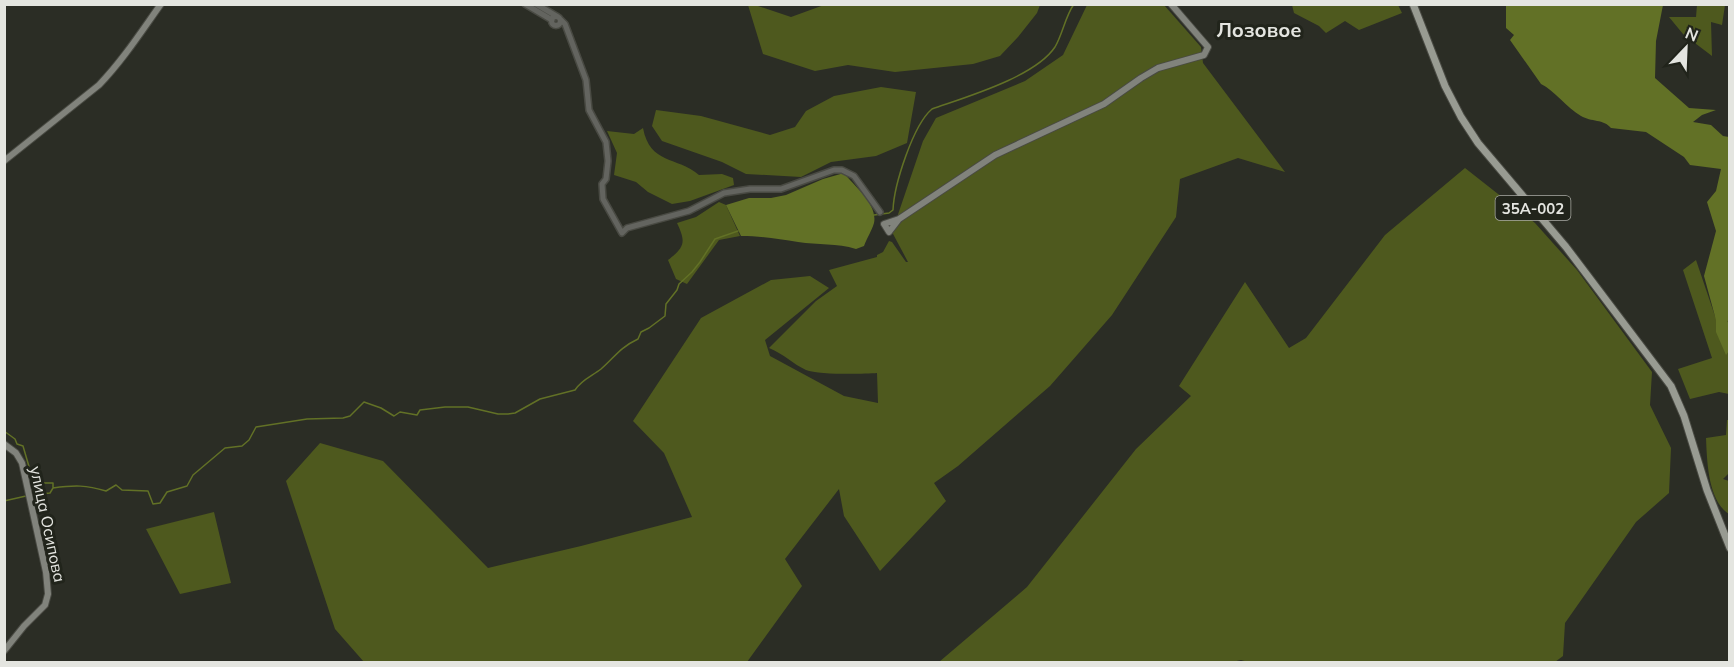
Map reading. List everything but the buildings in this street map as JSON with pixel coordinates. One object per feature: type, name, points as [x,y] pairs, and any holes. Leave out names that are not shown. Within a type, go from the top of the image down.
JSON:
[{"type":"main road","points":[[4,161],[99,85],[123,58],[161,4]]},
{"type":"main road","points":[[889,232],[899,219],[995,155],[1104,104],[1158,68],[1204,55],[1208,47],[1171,4]]},
{"type":"main road","name":"35А-002","points":[[1413,4],[1445,86],[1478,143],[1566,247],[1671,387],[1684,416],[1707,490],[1730,548]]},
{"type":"main road","name":"улица Осипова","points":[[4,444],[20,459],[46,572],[48,594],[45,605],[5,650]]},
{"type":"street","points":[[525,4],[566,24],[586,80],[589,111],[606,142],[608,161],[606,179],[603,184],[603,199],[620,231],[689,211],[723,194],[750,189],[781,189],[834,170],[842,170],[854,176],[880,212]]},
{"type":"street","points":[[536,4],[560,23],[557,26],[566,24]]},
{"type":"shaded area","points":[[748,5],[755,5],[791,17],[824,5],[1040,5],[1037,13],[1000,56],[973,64],[895,72],[848,65],[815,71],[763,54]]},
{"type":"shaded area","points":[[1087,5],[1164,5],[1201,47],[1203,63],[1285,172],[1238,158],[1180,179],[1176,217],[1112,315],[1050,386],[958,466],[934,483],[946,501],[880,571],[844,516],[839,489],[785,559],[802,586],[747,662],[364,662],[335,629],[286,481],[320,443],[383,461],[488,568],[692,517],[664,453],[633,421],[701,318],[771,280],[810,276],[829,288],[765,340],[770,356],[844,396],[878,403],[877,373],[812,372],[801,368],[769,348],[816,301],[837,286],[829,270],[877,257],[889,241],[908,262],[892,232],[923,141],[936,118],[1025,81],[1063,55]]},
{"type":"shaded area","points":[[1292,5],[1398,5],[1402,13],[1359,30],[1345,21],[1326,33],[1319,26],[1294,13]]},
{"type":"shaded area","points":[[1506,5],[1663,5],[1656,41],[1655,78],[1689,108],[1716,110],[1702,115],[1693,122],[1711,125],[1723,136],[1729,137],[1730,320],[1727,321],[1729,351],[1726,355],[1716,332],[1716,320],[1704,276],[1716,231],[1707,202],[1716,191],[1721,169],[1690,165],[1684,157],[1646,132],[1611,128],[1605,123],[1576,113],[1541,84],[1510,40],[1514,35],[1506,28]]},
{"type":"shaded area","points":[[1697,5],[1725,5],[1722,25],[1711,22],[1712,56],[1683,34],[1669,17],[1696,17]]},
{"type":"shaded area","points":[[881,87],[916,92],[907,143],[876,156],[831,162],[801,177],[746,174],[722,162],[662,141],[652,126],[656,110],[701,116],[770,135],[795,127],[806,111],[834,96]]},
{"type":"shaded area","points":[[643,128],[647,140],[658,154],[699,175],[722,174],[733,178],[734,185],[690,201],[672,204],[648,192],[636,182],[614,175],[617,153],[607,131],[634,134]]},
{"type":"shaded area","points":[[1465,168],[1535,223],[1577,270],[1652,372],[1650,405],[1671,448],[1669,493],[1636,522],[1565,623],[1563,656],[1555,662],[1248,662],[1241,660],[1232,662],[939,662],[1027,587],[1136,449],[1191,396],[1179,386],[1245,282],[1289,348],[1306,338],[1385,235]]},
{"type":"shaded area","points":[[844,173],[869,202],[874,216],[873,226],[864,246],[856,249],[741,236],[726,205],[749,198],[786,195],[823,179]]},
{"type":"shaded area","points":[[719,202],[726,205],[740,236],[719,240],[687,284],[676,279],[668,260],[681,248],[683,240],[677,223],[696,217]]},
{"type":"shaded area","points":[[1696,260],[1715,316],[1729,309],[1729,394],[1719,392],[1690,399],[1678,369],[1712,358],[1683,270]]},
{"type":"shaded area","points":[[1727,420],[1729,420],[1729,473],[1723,479],[1729,481],[1729,514],[1722,508],[1713,490],[1708,469],[1706,438],[1726,435]]},
{"type":"shaded area","points":[[214,512],[231,583],[180,594],[146,529]]},
{"type":"waterway","points":[[874,215],[889,213],[893,210],[906,156],[918,128],[932,109],[999,85],[1032,68],[1055,47],[1074,4]]},
{"type":"waterway","points":[[32,495],[50,493],[53,488],[68,486],[106,491],[116,485],[122,490],[148,491],[153,504],[160,503],[167,492],[187,486],[193,475],[225,448],[242,446],[249,440],[256,427],[307,419],[343,418],[350,416],[364,402],[394,416],[400,412],[417,415],[420,410],[445,407],[468,407],[498,414],[515,413],[540,399],[575,390],[580,383],[638,339],[641,332],[665,316],[666,304],[679,284],[700,262],[715,239],[738,231]]},
{"type":"waterway","points":[[4,431],[15,439],[17,444],[23,446],[30,470],[38,483],[53,483],[53,487]]},
{"type":"waterway","points":[[4,501],[26,496]]},
{"type":"district","name":"Лозовое","points":[[1259,29]]}]
